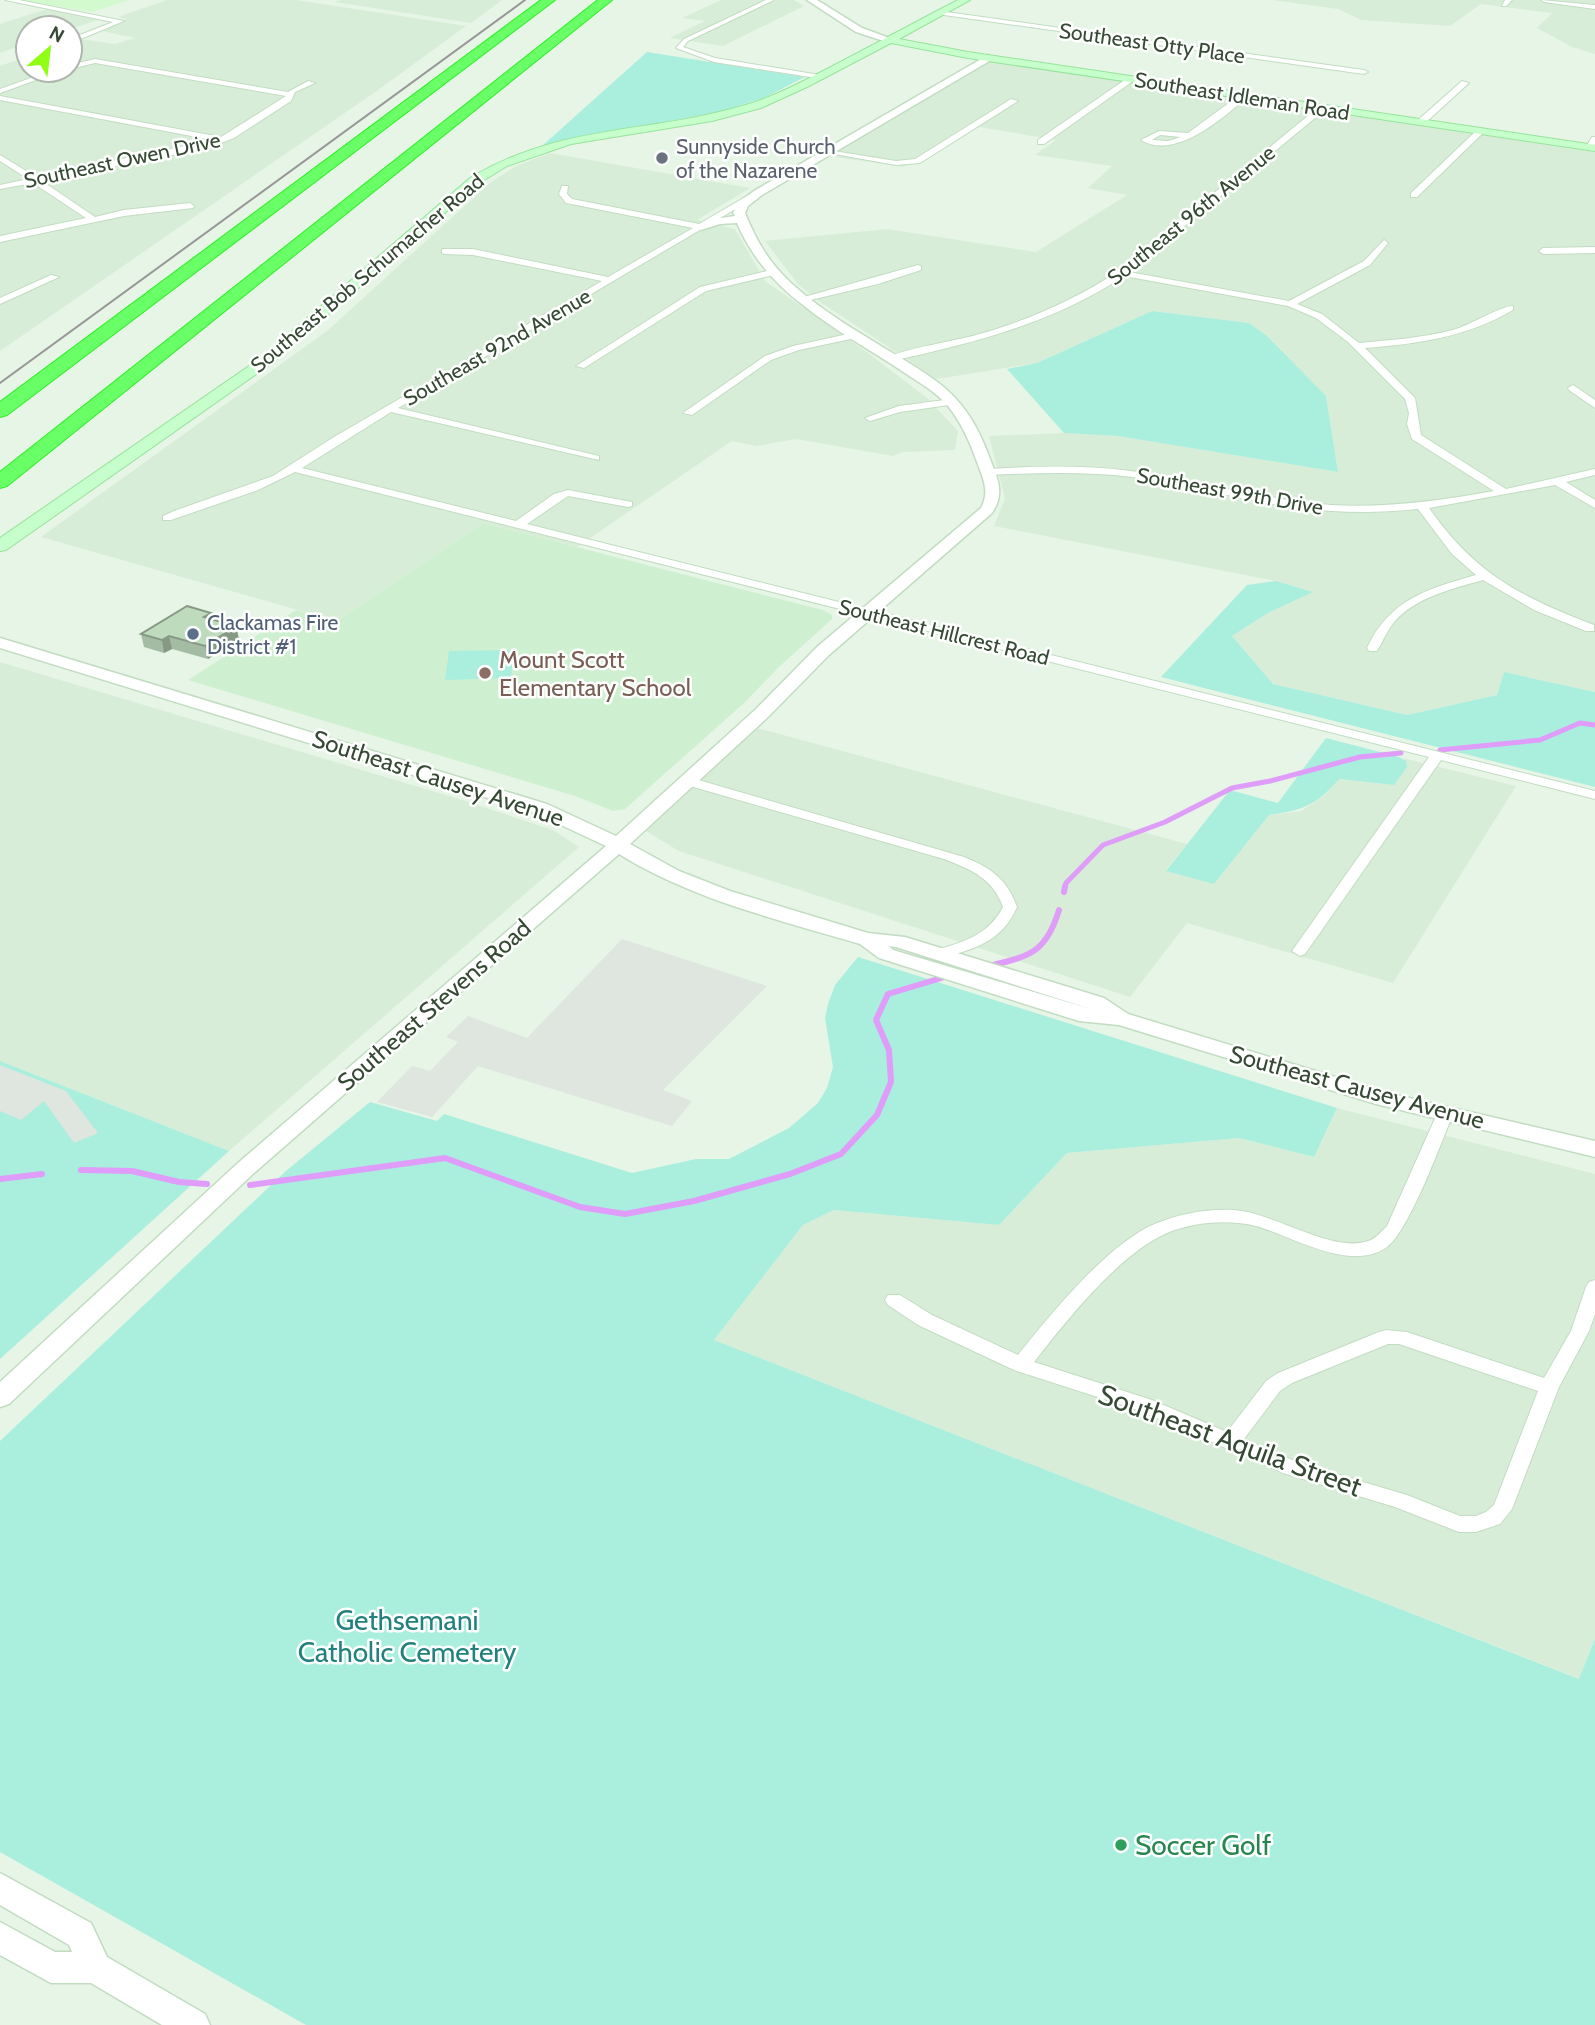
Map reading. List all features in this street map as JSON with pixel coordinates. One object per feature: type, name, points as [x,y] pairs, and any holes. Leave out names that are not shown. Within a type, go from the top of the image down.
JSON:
[{"type":"highway","points":[[0,411],[549,0]]},
{"type":"highway","points":[[0,482],[606,0]]},
{"type":"main road","points":[[890,40],[965,0]]},
{"type":"main road","name":"Southeast Bob Schumacher Road","points":[[0,546],[267,360],[487,172],[522,156],[562,144],[742,111],[779,98],[890,40]]},
{"type":"main road","name":"Southeast Idleman Road","points":[[890,40],[988,58],[1593,145]]},
{"type":"street","points":[[8,0],[121,20],[84,36]]},
{"type":"street","points":[[771,0],[685,40],[679,48],[714,60],[820,77]]},
{"type":"street","points":[[811,0],[857,29],[890,40]]},
{"type":"street","points":[[1544,0],[1595,7]]},
{"type":"street","name":"Southeast Otty Place","points":[[939,13],[1364,72]]},
{"type":"street","name":"Southeast 92nd Avenue","points":[[167,518],[189,507],[254,488],[294,469],[390,409],[988,58]]},
{"type":"street","points":[[84,63],[90,61],[290,95]]},
{"type":"street","points":[[1041,142],[1132,79]]},
{"type":"street","name":"Southeast Owen Drive","points":[[0,187],[222,140],[288,99],[292,91],[311,83]]},
{"type":"street","points":[[1421,122],[1465,83]]},
{"type":"street","points":[[0,91],[20,84]]},
{"type":"street","points":[[1190,135],[1244,96]]},
{"type":"street","points":[[0,98],[222,140]]},
{"type":"street","points":[[827,152],[896,163],[917,162],[1014,101]]},
{"type":"street","name":"Southeast 96th Avenue","points":[[892,358],[975,339],[1041,317],[1092,293],[1122,273],[1323,108]]},
{"type":"street","points":[[1414,195],[1481,131]]},
{"type":"street","points":[[0,157],[93,219]]},
{"type":"street","points":[[565,188],[564,194],[569,201],[701,227]]},
{"type":"street","points":[[750,198],[740,209],[740,219],[771,273],[802,299],[937,388],[952,402],[965,421],[988,472]]},
{"type":"street","points":[[0,239],[150,209],[190,206]]},
{"type":"street","name":"Southeast 92nd Avenue","points":[[701,227],[718,221],[740,219]]},
{"type":"street","points":[[1290,304],[1367,263],[1384,243]]},
{"type":"street","points":[[1543,251],[1595,250]]},
{"type":"street","points":[[445,251],[472,252],[610,281]]},
{"type":"street","points":[[802,299],[875,282],[918,268]]},
{"type":"street","points":[[581,366],[703,289],[771,273]]},
{"type":"street","points":[[1122,273],[1290,304],[1325,320],[1357,346],[1410,398],[1416,437],[1503,492]]},
{"type":"street","points":[[0,302],[54,277]]},
{"type":"street","points":[[1357,346],[1419,341],[1464,332],[1510,308]]},
{"type":"street","points":[[688,413],[768,358],[796,348],[857,335]]},
{"type":"street","points":[[1573,388],[1578,395],[1595,405]]},
{"type":"street","points":[[870,418],[899,409],[952,402]]},
{"type":"street","points":[[390,409],[595,457]]},
{"type":"street","name":"Southeast Hillcrest Road","points":[[294,469],[1595,795]]},
{"type":"street","name":"Southeast 99th Drive","points":[[988,472],[1059,469],[1106,471],[1294,505],[1360,509],[1422,507],[1462,502],[1595,472]]},
{"type":"street","name":"Southeast Stevens Road","points":[[0,1397],[253,1162],[618,845],[823,652],[983,515],[993,496],[988,472]]},
{"type":"street","points":[[1556,481],[1595,505]]},
{"type":"street","points":[[518,525],[558,496],[568,493],[628,503]]},
{"type":"street","points":[[1422,507],[1442,538],[1482,576],[1524,602],[1590,628]]},
{"type":"street","points":[[1373,648],[1378,634],[1399,609],[1435,591],[1482,576]]},
{"type":"street","name":"Southeast Causey Avenue","points":[[0,643],[540,808],[598,833],[640,859],[698,886],[866,939],[887,954],[938,959],[1039,985],[1097,1003],[1121,1019]]},
{"type":"street","points":[[1300,951],[1437,756]]},
{"type":"street","points":[[688,781],[975,865],[996,878],[1007,893],[1010,907],[996,931],[979,943],[938,959]]},
{"type":"street","name":"Southeast Causey Avenue","points":[[938,959],[1007,992],[1086,1016],[1121,1019],[1330,1083],[1445,1114],[1595,1149]]},
{"type":"street","points":[[1021,1365],[1112,1264],[1162,1228],[1212,1218],[1242,1217],[1341,1248],[1368,1250],[1379,1245],[1387,1240],[1394,1229],[1445,1114]]},
{"type":"street","name":"Southeast Aquila Street","points":[[894,1300],[925,1320],[1021,1365],[1145,1405],[1293,1469],[1400,1501],[1459,1524],[1476,1524],[1493,1518],[1502,1509],[1549,1387],[1580,1331],[1595,1287]]},
{"type":"street","points":[[1231,1442],[1273,1386],[1284,1378],[1386,1337],[1415,1340],[1549,1387]]},
{"type":"street","points":[[0,1888],[80,1934],[95,1968]]},
{"type":"street","points":[[0,1937],[51,1967],[95,1968],[193,2025]]},
{"type":"shaded area","points":[[20,0],[129,0],[93,12]]},
{"type":"shaded area","points":[[167,0],[296,0],[466,26],[378,90],[0,351],[0,66],[14,61],[14,84],[84,84],[84,40],[115,44],[135,38],[98,30],[127,19],[118,17]]},
{"type":"shaded area","points":[[502,0],[471,23],[335,2]]},
{"type":"shaded area","points":[[721,0],[794,0],[804,6],[723,46],[670,38],[705,21],[682,18]]},
{"type":"shaded area","points":[[1272,0],[1595,0],[1595,54],[1572,47],[1537,28],[1552,13],[1481,4],[1450,26],[1361,20],[1338,9]]},
{"type":"shaded area","points":[[47,9],[79,14],[31,14]]},
{"type":"shaded area","points":[[84,15],[104,18],[84,24]]},
{"type":"shaded area","points":[[14,20],[14,48],[0,53],[0,24]]},
{"type":"shaded area","points":[[992,60],[1595,152],[1595,692],[1504,672],[1497,695],[1407,715],[1273,684],[1232,636],[1268,613],[1312,592],[1276,581],[994,526],[1005,499],[989,436],[1064,433],[1118,436],[1338,472],[1326,396],[1266,335],[1249,323],[1152,311],[1037,363],[937,379],[817,300],[797,283],[765,241],[887,229],[1036,252],[1127,195],[1088,188],[1112,166],[1035,155],[1056,140],[967,125],[904,167],[829,156]]},
{"type":"shaded area","points":[[550,153],[750,188],[697,220],[735,229],[765,281],[926,397],[958,431],[955,450],[903,452],[893,456],[796,439],[757,446],[732,441],[577,547],[483,523],[337,621],[41,537],[327,331],[491,182],[516,166]]},
{"type":"shaded area","name":"Mount Scott Elementary School","points":[[483,523],[823,610],[832,615],[832,619],[743,704],[625,809],[613,811],[575,796],[188,680],[296,610],[337,621]]},
{"type":"shaded area","points":[[0,662],[459,799],[553,830],[579,847],[229,1151],[0,1061]]},
{"type":"shaded area","points":[[757,728],[1187,844],[1166,870],[1214,884],[1269,815],[1301,811],[1324,796],[1338,779],[1394,785],[1404,759],[1399,757],[1516,786],[1393,983],[1187,923],[1130,997],[679,851],[646,831]]},
{"type":"shaded area","points":[[622,939],[767,986],[663,1090],[692,1101],[672,1126],[478,1066],[432,1117],[377,1102],[412,1066],[430,1071],[458,1042],[446,1037],[468,1016],[527,1038]]},
{"type":"shaded area","points":[[0,1065],[66,1091],[98,1133],[74,1143],[44,1101],[21,1120],[0,1111]]},
{"type":"shaded area","points":[[1337,1108],[1595,1174],[1595,1639],[1580,1679],[714,1340],[803,1225],[834,1210],[999,1225],[1067,1153],[1239,1138],[1314,1157]]},
{"type":"green space","points":[[647,52],[805,77],[766,97],[722,111],[542,146]]},
{"type":"green space","points":[[1152,311],[1249,323],[1266,335],[1326,396],[1338,472],[1118,436],[1064,433],[1007,369],[1037,363]]},
{"type":"green space","points":[[1276,581],[1313,592],[1268,613],[1232,636],[1273,684],[1407,715],[1497,695],[1504,672],[1595,692],[1595,787],[1161,677],[1247,585]]},
{"type":"green space","points":[[514,650],[511,678],[445,680],[449,651]]},
{"type":"green space","points":[[1326,738],[1399,757],[1406,761],[1407,767],[1394,785],[1339,779],[1316,801],[1291,811],[1269,815],[1214,884],[1166,871],[1230,790],[1278,803]]},
{"type":"green space","name":"Gethsemani Catholic Cemetery","points":[[858,957],[1337,1108],[1314,1157],[1239,1138],[1067,1153],[999,1225],[834,1210],[803,1225],[714,1340],[1579,1679],[1595,1639],[1595,2025],[306,2025],[0,1852],[0,1441],[286,1171],[370,1102],[437,1121],[444,1114],[632,1173],[696,1159],[729,1159],[789,1128],[818,1103],[827,1088],[833,1067],[825,1018],[828,1004],[835,985]]},
{"type":"green space","points":[[0,1061],[229,1151],[0,1359]]},
{"type":"building","points":[[187,606],[211,613],[204,617],[236,626],[205,646],[169,636],[162,640],[141,634]]},
{"type":"waterway","points":[[1440,750],[1540,740],[1580,723],[1595,725]]},
{"type":"waterway","points":[[1065,888],[1066,883],[1103,845],[1165,822],[1232,788],[1270,781],[1360,757],[1401,753]]},
{"type":"waterway","points":[[1064,892],[1065,886]]},
{"type":"waterway","points":[[989,966],[1026,955],[1042,944],[1059,910]]},
{"type":"waterway","points":[[250,1185],[445,1158],[580,1207],[625,1214],[694,1201],[790,1174],[841,1154],[877,1115],[891,1082],[889,1050],[876,1020],[888,994],[948,976]]},
{"type":"waterway","points":[[81,1170],[132,1171],[179,1182],[207,1184]]},
{"type":"waterway","points":[[0,1179],[42,1174]]},
{"type":"tram line","points":[[0,383],[525,0]]},
{"type":"place","name":"Sunnyside Church of the Nazarene","points":[[662,158]]},
{"type":"place","name":"Clackamas Fire District #1","points":[[193,634]]},
{"type":"place","name":"Mount Scott Elementary School","points":[[485,673]]},
{"type":"place","name":"Soccer Golf","points":[[1121,1845]]}]
